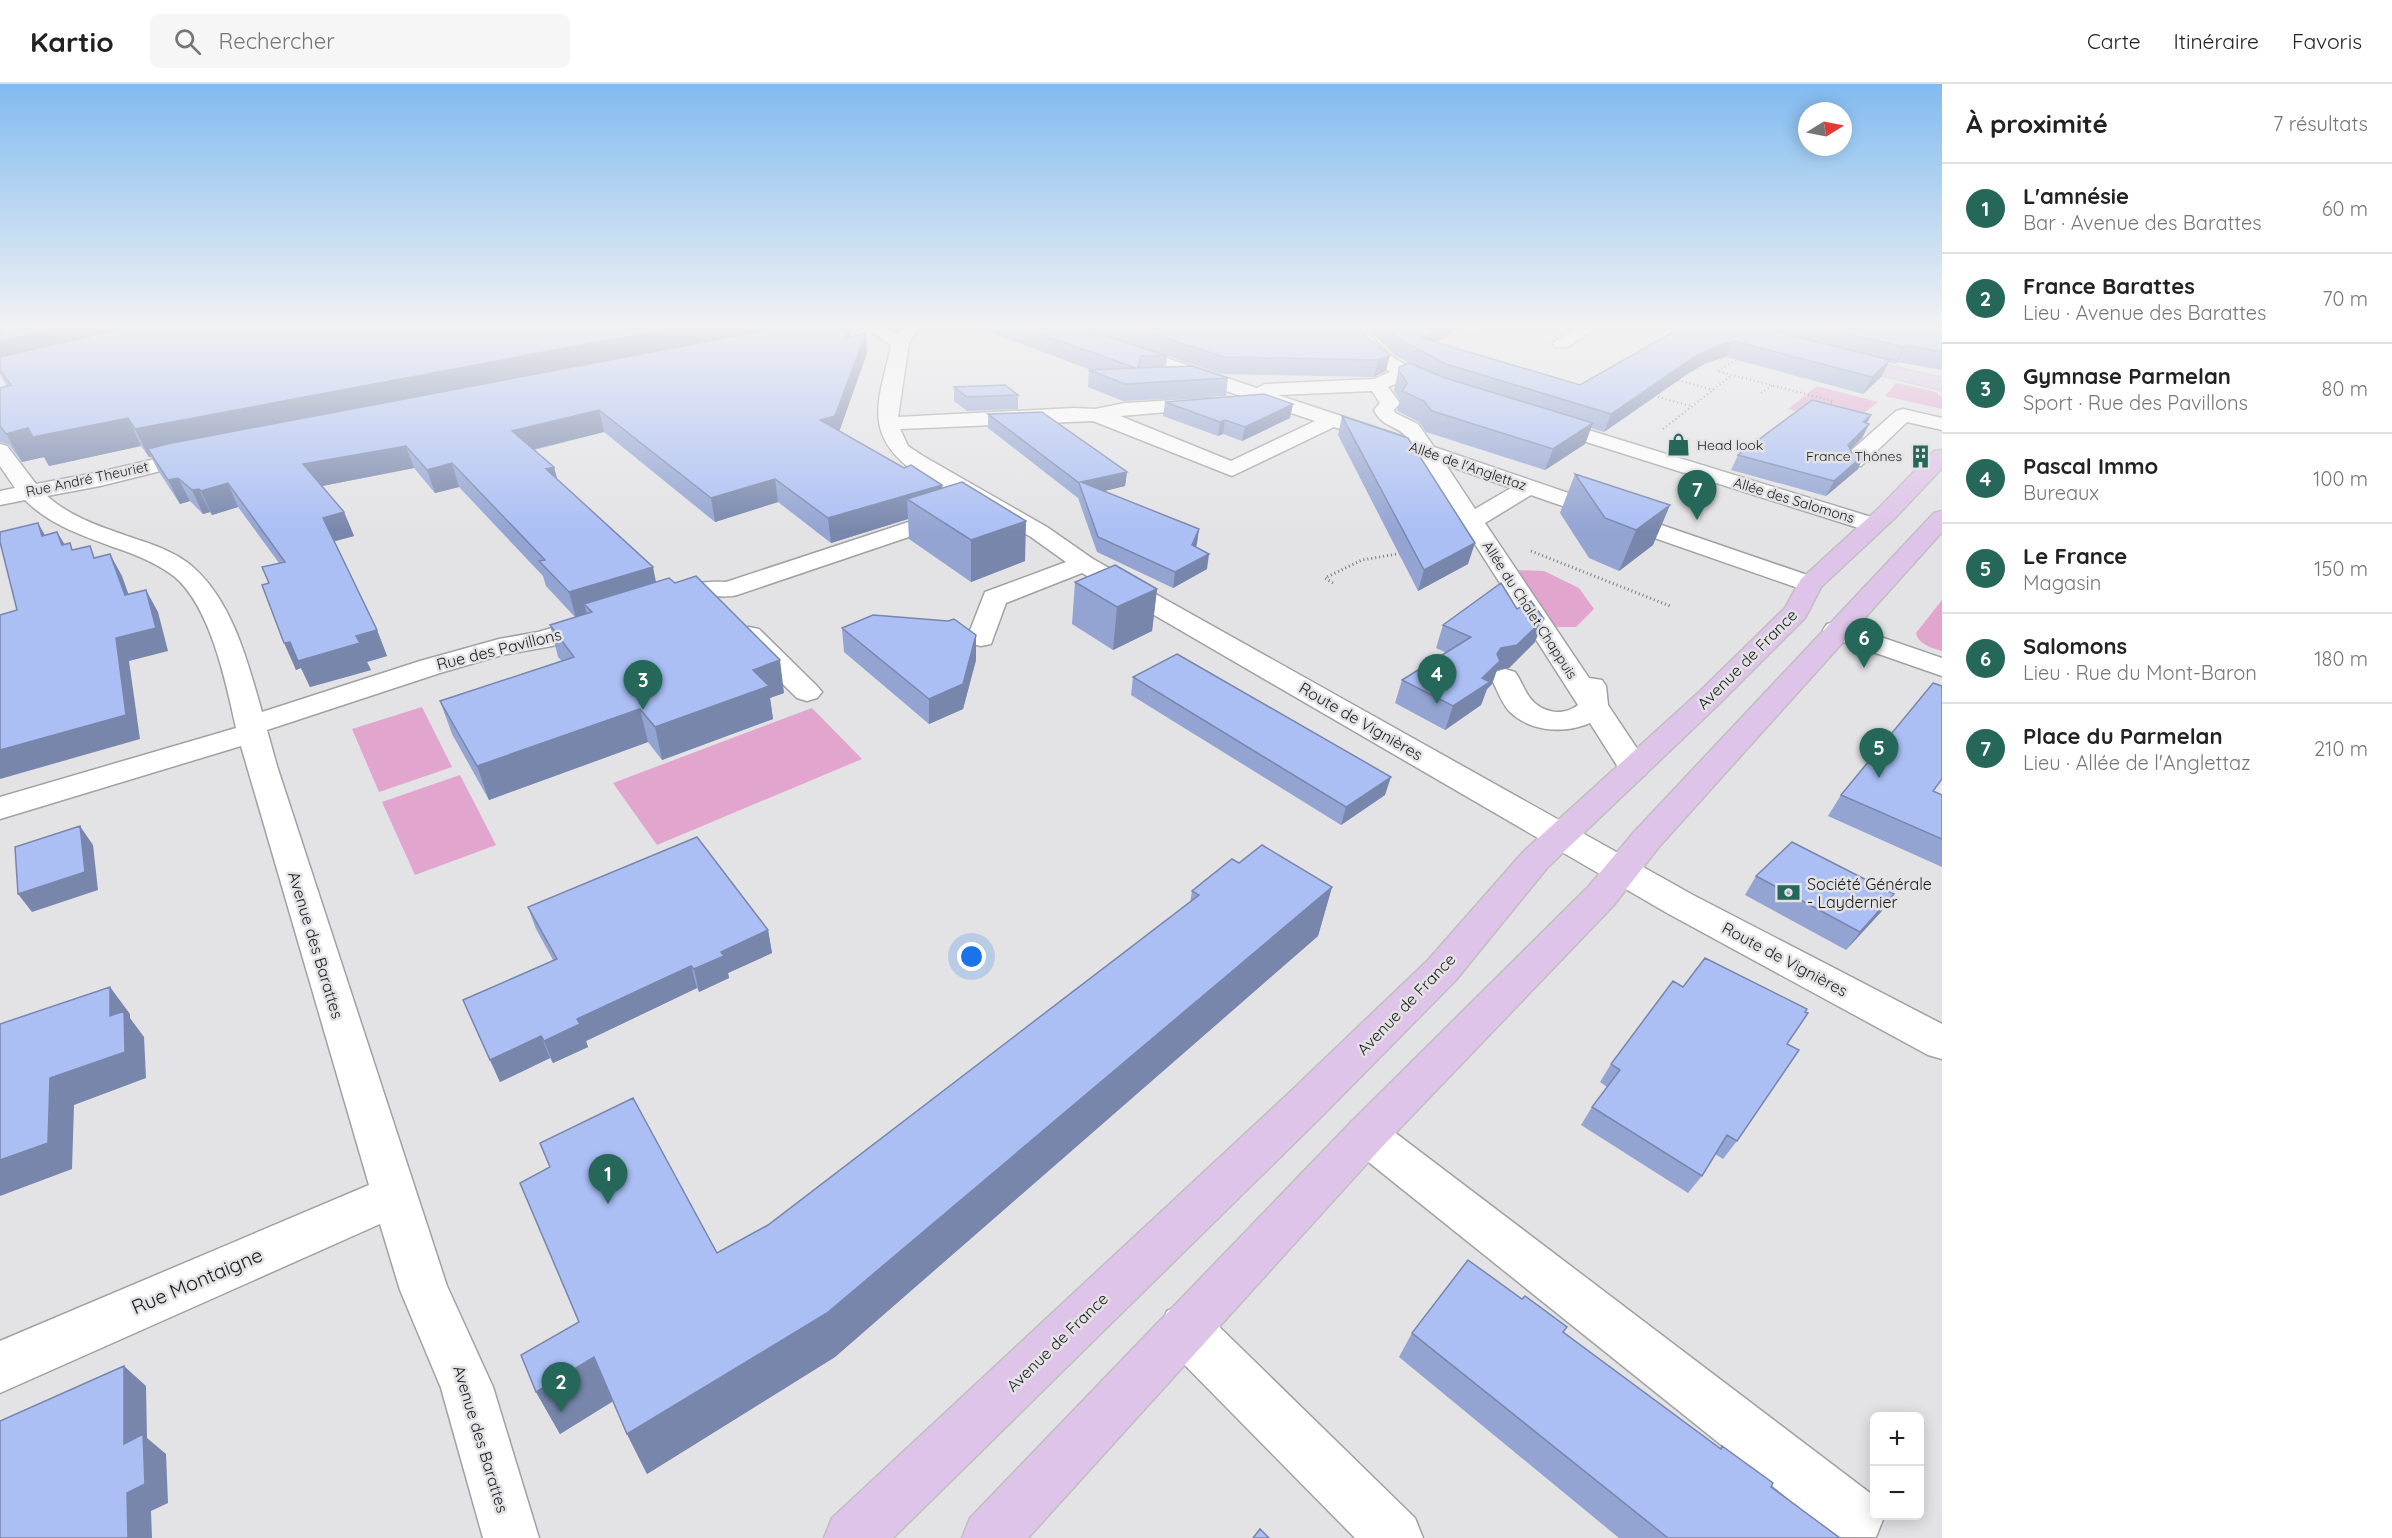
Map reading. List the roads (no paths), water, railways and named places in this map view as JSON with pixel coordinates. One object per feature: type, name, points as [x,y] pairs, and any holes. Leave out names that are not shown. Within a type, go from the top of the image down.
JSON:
[{"type":"main road","name":"Avenue de France","points":[[852,1538],[1383,1029],[1442,970],[1535,860],[1709,698],[1796,612],[1810,584],[1942,456]]},
{"type":"main road","points":[[990,1538],[1366,1135],[1586,911],[1646,840],[1837,630],[1941,520]]},
{"type":"street","points":[[890,396],[888,424],[1074,414],[1094,415],[1112,420],[1232,469],[1333,420]]},
{"type":"street","name":"Allée de l'Anglettaz","points":[[1260,396],[1810,584]]},
{"type":"street","name":"Allée du Chalet Chappuis","points":[[1385,396],[1390,403],[1384,410],[1385,415],[1398,424],[1411,428],[1634,768]]},
{"type":"street","points":[[1094,415],[1125,409],[1276,401]]},
{"type":"street","points":[[1853,460],[1903,415],[1942,424]]},
{"type":"street","name":"Allée des Salomons","points":[[1524,417],[1873,525]]},
{"type":"street","name":"Route de Vignières","points":[[888,424],[892,437],[907,456],[1039,532],[1084,564],[1621,870],[1942,1043]]},
{"type":"street","points":[[1105,435],[1142,434]]},
{"type":"street","points":[[1142,434],[1144,443],[1166,457],[1193,467]]},
{"type":"street","name":"Avenue des Barattes","points":[[0,450],[13,491],[57,515],[159,558],[184,573],[194,582],[219,621],[393,1196],[424,1290],[467,1387],[511,1538]]},
{"type":"street","name":"Rue André Theuriet","points":[[13,491],[100,479],[175,459],[221,450]]},
{"type":"street","points":[[1476,525],[1528,487]]},
{"type":"street","name":"Rue des Pavillons","points":[[0,808],[252,729],[430,667],[499,647],[542,640],[702,590],[728,590],[988,503]]},
{"type":"street","points":[[981,638],[994,598],[1084,564]]},
{"type":"street","points":[[702,590],[807,692]]},
{"type":"street","points":[[1837,630],[1942,668]]},
{"type":"street","points":[[1505,678],[1520,706],[1547,721],[1560,722],[1587,714],[1593,708],[1590,676]]},
{"type":"street","points":[[1366,1135],[1856,1516]]},
{"type":"street","name":"Rue Montaigne","points":[[0,1367],[393,1196]]},
{"type":"street","points":[[1185,1329],[1395,1538]]},
{"type":"place","name":"Head look","points":[[1679,445]]},
{"type":"place","name":"France Thônes","points":[[1920,456]]},
{"type":"place","name":"Place du Parmelan","points":[[1697,520]]},
{"type":"place","name":"Salomons","points":[[1864,668]]},
{"type":"place","name":"Pascal Immo","points":[[1437,704]]},
{"type":"place","name":"Gymnase Parmelan","points":[[643,710]]},
{"type":"place","name":"Le France","points":[[1879,778]]},
{"type":"place","name":"Société Générale - Laydernier","points":[[1789,893]]},
{"type":"place","name":"L'amnésie","points":[[608,1204]]},
{"type":"place","name":"France Barattes","points":[[561,1412]]}]
